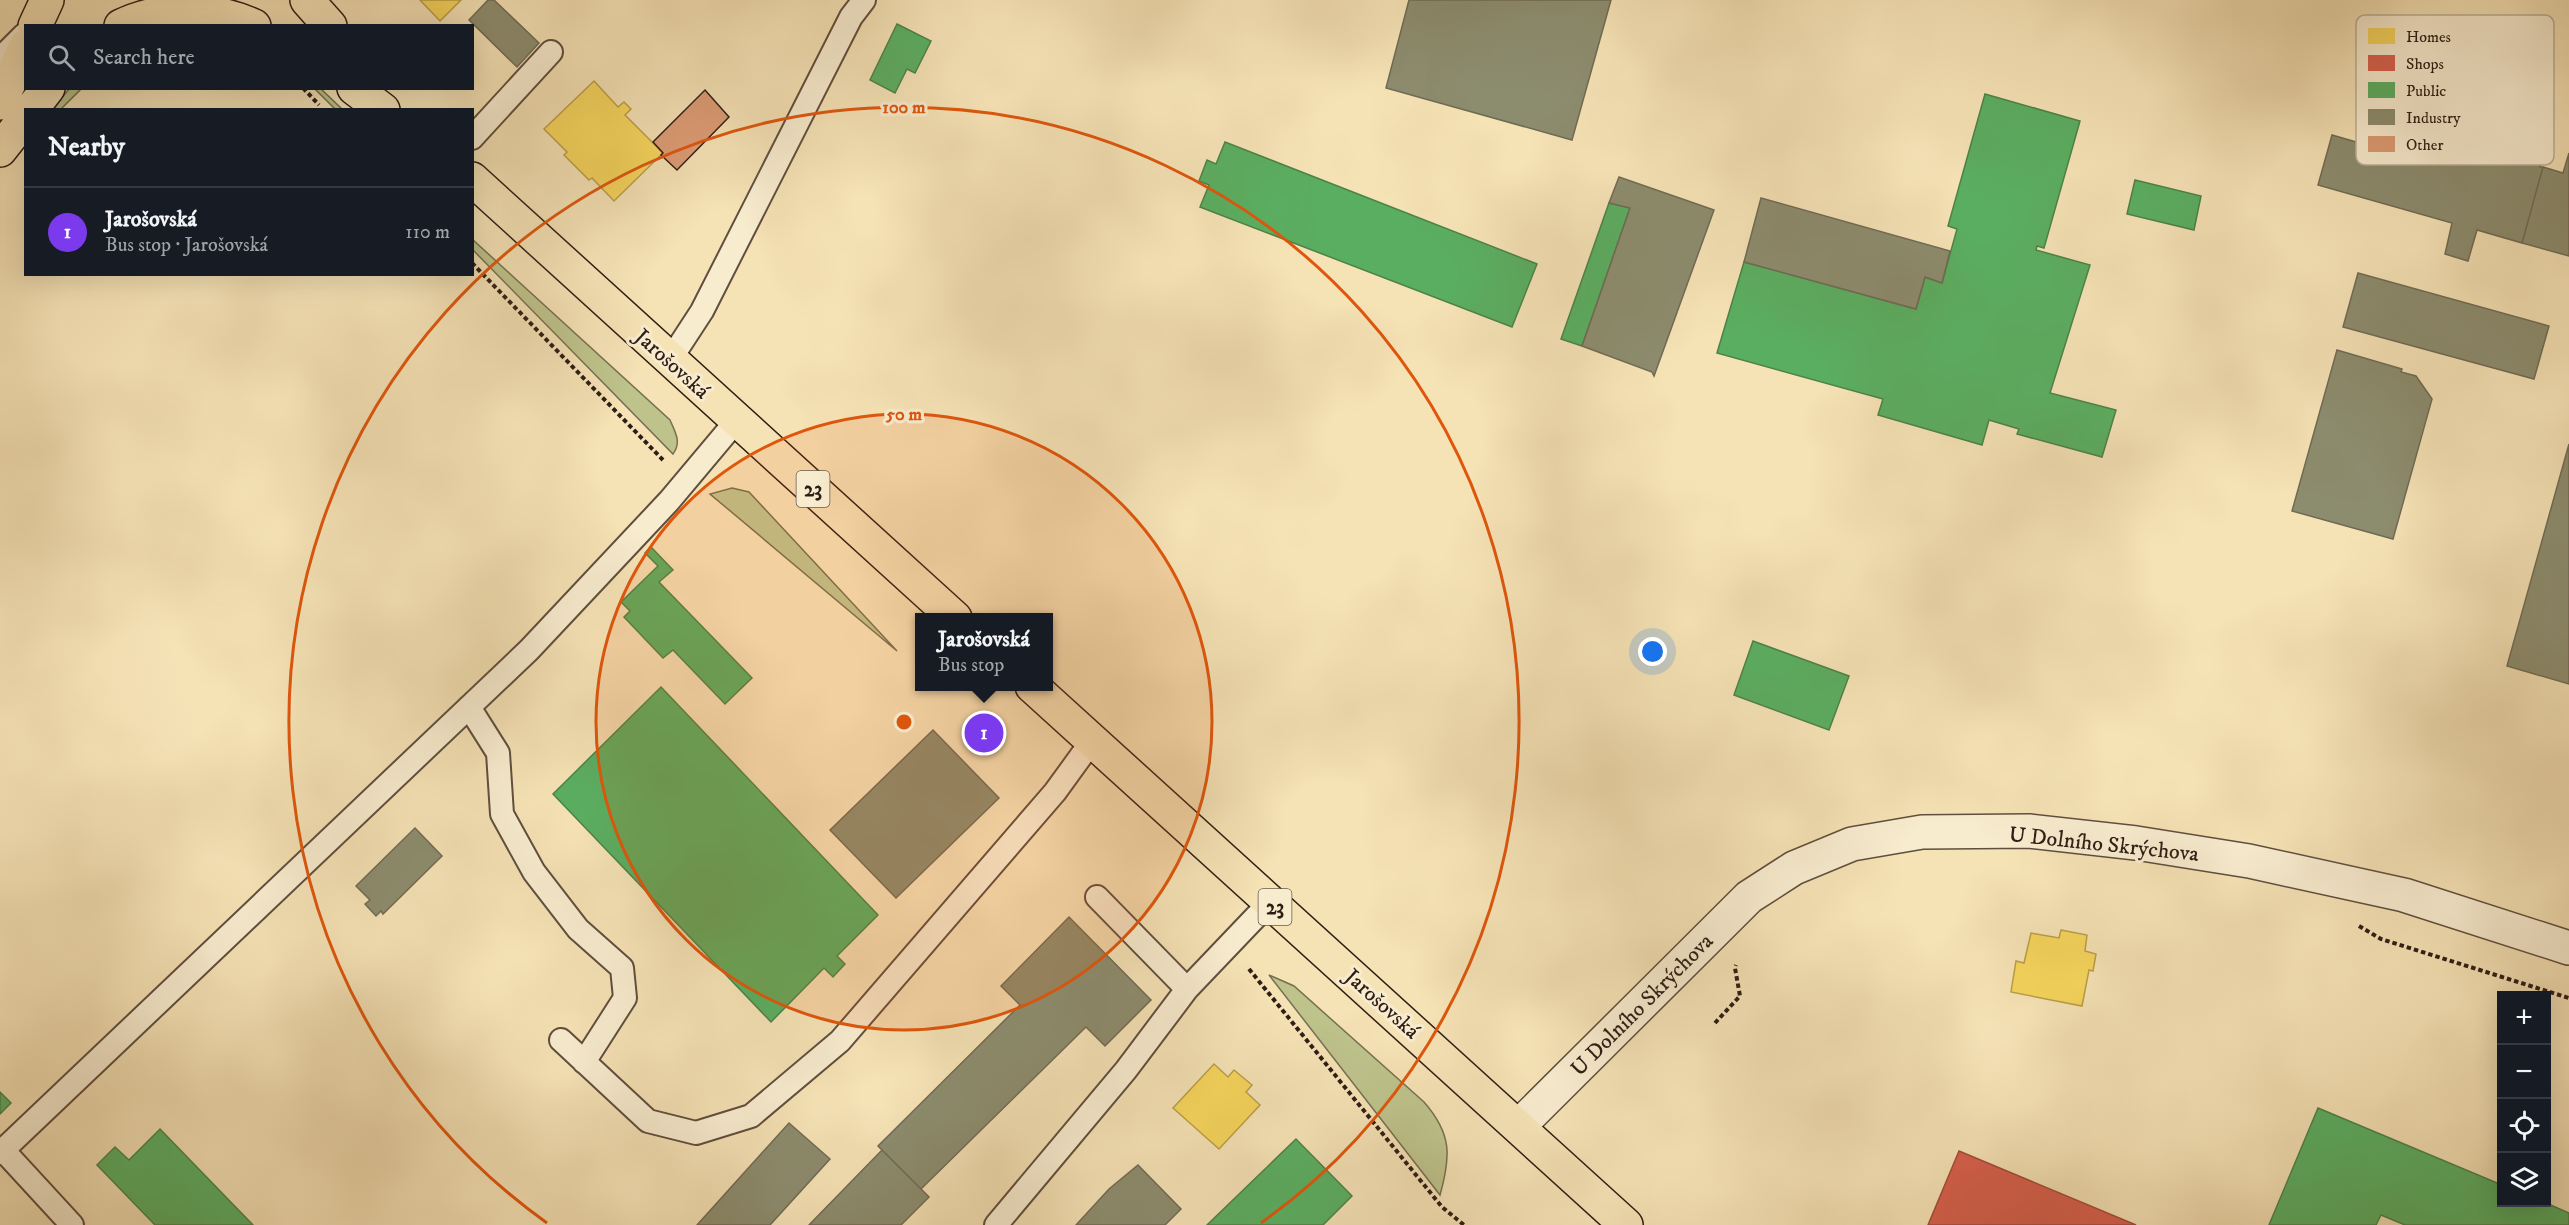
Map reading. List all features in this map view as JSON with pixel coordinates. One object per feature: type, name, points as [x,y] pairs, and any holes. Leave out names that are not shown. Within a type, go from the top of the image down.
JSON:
[{"type":"main road","points":[[307,0],[328,24]]},
{"type":"main road","points":[[127,24],[158,14],[183,12],[212,14],[247,24]]},
{"type":"main road","points":[[0,103],[24,49]]},
{"type":"main road","points":[[33,108],[46,90]]},
{"type":"main road","points":[[357,90],[380,108]]},
{"type":"main road","points":[[389,90],[404,108]]},
{"type":"main road","name":"Jarošovská","points":[[474,181],[949,613]]},
{"type":"main road","name":"Jarošovská","points":[[1036,691],[1626,1225]]},
{"type":"street","name":"U Dolního Skrýchova","points":[[1519,1126],[1749,897],[1794,868],[1851,844],[1922,832],[2029,831],[2136,843],[2249,861],[2404,895],[2569,948]]},
{"type":"lane","points":[[670,360],[702,311],[850,17],[864,0]]},
{"type":"lane","points":[[0,59],[24,36]]},
{"type":"lane","points":[[474,136],[551,52]]},
{"type":"lane","points":[[72,1225],[2,1152],[529,650],[685,482],[737,420]]},
{"type":"lane","points":[[469,707],[498,753],[502,814],[534,872],[578,929],[622,968],[625,998],[584,1062]]},
{"type":"lane","points":[[561,1040],[648,1121],[696,1133],[751,1116],[840,1041],[1055,792],[1092,741]]},
{"type":"lane","points":[[1097,897],[1187,989]]},
{"type":"lane","points":[[996,1225],[1126,1070],[1187,989],[1227,944],[1270,902]]},
{"type":"path","points":[[305,90],[322,108]]},
{"type":"path","points":[[474,265],[685,482]]},
{"type":"path","points":[[2352,921],[2380,939],[2569,998]]},
{"type":"path","points":[[1227,944],[1442,1207],[1464,1225]]},
{"type":"path","points":[[1715,1023],[1740,996],[1735,968],[1738,961]]},
{"type":"green space","points":[[68,90],[80,90],[62,108],[53,108]]},
{"type":"green space","points":[[316,90],[322,90],[341,108],[334,108]]},
{"type":"green space","points":[[474,241],[670,420],[677,441],[673,454],[474,251]]},
{"type":"green space","points":[[732,488],[749,492],[897,651],[710,494]]},
{"type":"green space","points":[[1269,975],[1294,986],[1424,1102],[1440,1125],[1447,1146],[1446,1169],[1440,1195]]},
{"type":"building: Homes","points":[[420,0],[461,0],[440,21]]},
{"type":"building: Homes","points":[[594,81],[618,107],[624,102],[631,109],[625,115],[663,153],[614,201],[592,178],[589,180],[564,155],[567,152],[544,129]]},
{"type":"building: Homes","points":[[2061,930],[2087,935],[2085,951],[2096,954],[2093,971],[2089,970],[2082,1006],[2011,992],[2016,961],[2024,963],[2031,933],[2059,938]]},
{"type":"building: Homes","points":[[1214,1064],[1228,1077],[1234,1070],[1252,1085],[1246,1092],[1260,1105],[1219,1149],[1173,1108]]},
{"type":"building: Shops","points":[[1959,1151],[2136,1225],[1928,1225]]},
{"type":"building: Public","points":[[897,24],[931,41],[915,73],[907,69],[895,93],[870,80]]},
{"type":"building: Public","points":[[1985,94],[2080,121],[2044,248],[2037,246],[2036,250],[2090,265],[2050,393],[2116,410],[2102,457],[2017,434],[2019,429],[1989,420],[1982,445],[1878,415],[1883,399],[1717,353],[1744,262],[1916,309],[1925,277],[1942,283],[1957,229],[1948,226]]},
{"type":"building: Public","points":[[1225,142],[1537,264],[1512,327],[1200,207],[1209,185],[1199,181],[1207,160],[1216,164]]},
{"type":"building: Public","points":[[2135,180],[2201,196],[2194,230],[2127,214]]},
{"type":"building: Public","points":[[1609,203],[1630,208],[1582,346],[1561,339]]},
{"type":"building: Public","points":[[651,547],[673,570],[659,582],[752,678],[725,704],[673,650],[663,658],[624,617],[630,611],[621,602],[658,566],[645,553]]},
{"type":"building: Public","points":[[1753,641],[1849,676],[1829,730],[1734,695]]},
{"type":"building: Public","points":[[661,687],[878,915],[837,956],[845,964],[833,977],[824,968],[771,1022],[553,794]]},
{"type":"building: Public","points":[[0,1092],[11,1103],[0,1114]]},
{"type":"building: Public","points":[[2318,1108],[2497,1183],[2497,1207],[2551,1207],[2551,1205],[2569,1213],[2569,1225],[2405,1225],[2381,1215],[2376,1225],[2269,1225]]},
{"type":"building: Public","points":[[160,1129],[253,1225],[155,1225],[97,1165],[115,1147],[129,1160]]},
{"type":"building: Public","points":[[1296,1139],[1352,1196],[1323,1225],[1207,1225]]},
{"type":"building: Industry","points":[[488,0],[494,0],[539,43],[517,67],[469,20]]},
{"type":"building: Industry","points":[[1409,0],[1611,0],[1572,140],[1386,88]]},
{"type":"building: Industry","points":[[2332,135],[2356,142],[2356,165],[2541,165],[2540,167],[2543,167],[2522,243],[2477,230],[2468,261],[2445,254],[2452,223],[2318,185]]},
{"type":"building: Industry","points":[[2569,153],[2569,256],[2522,243],[2543,167],[2563,173]]},
{"type":"building: Industry","points":[[1619,177],[1714,210],[1654,376],[1652,372],[1582,346],[1630,208],[1609,203]]},
{"type":"building: Industry","points":[[1761,198],[1950,251],[1942,283],[1925,277],[1916,309],[1744,262]]},
{"type":"building: Industry","points":[[2358,273],[2549,326],[2534,379],[2343,327]]},
{"type":"building: Industry","points":[[2337,350],[2402,369],[2401,372],[2416,376],[2432,399],[2393,539],[2292,511]]},
{"type":"building: Industry","points":[[2569,444],[2569,684],[2507,666]]},
{"type":"building: Industry","points":[[933,730],[999,798],[896,898],[830,830]]},
{"type":"building: Industry","points":[[415,828],[442,856],[383,914],[381,911],[376,916],[365,904],[370,900],[356,886]]},
{"type":"building: Industry","points":[[1069,917],[1151,1000],[1105,1046],[1086,1027],[921,1189],[878,1146],[1020,1005],[1001,986]]},
{"type":"building: Industry","points":[[789,1123],[830,1159],[770,1225],[697,1225]]},
{"type":"building: Industry","points":[[882,1150],[929,1197],[901,1225],[809,1225]]},
{"type":"building: Industry","points":[[1138,1165],[1181,1209],[1165,1225],[1076,1225],[1109,1189]]},
{"type":"building: Other","points":[[705,90],[729,117],[677,170],[661,155],[663,153],[653,142]]},
{"type":"place","name":"Jarošovská","points":[[984,733]]}]
